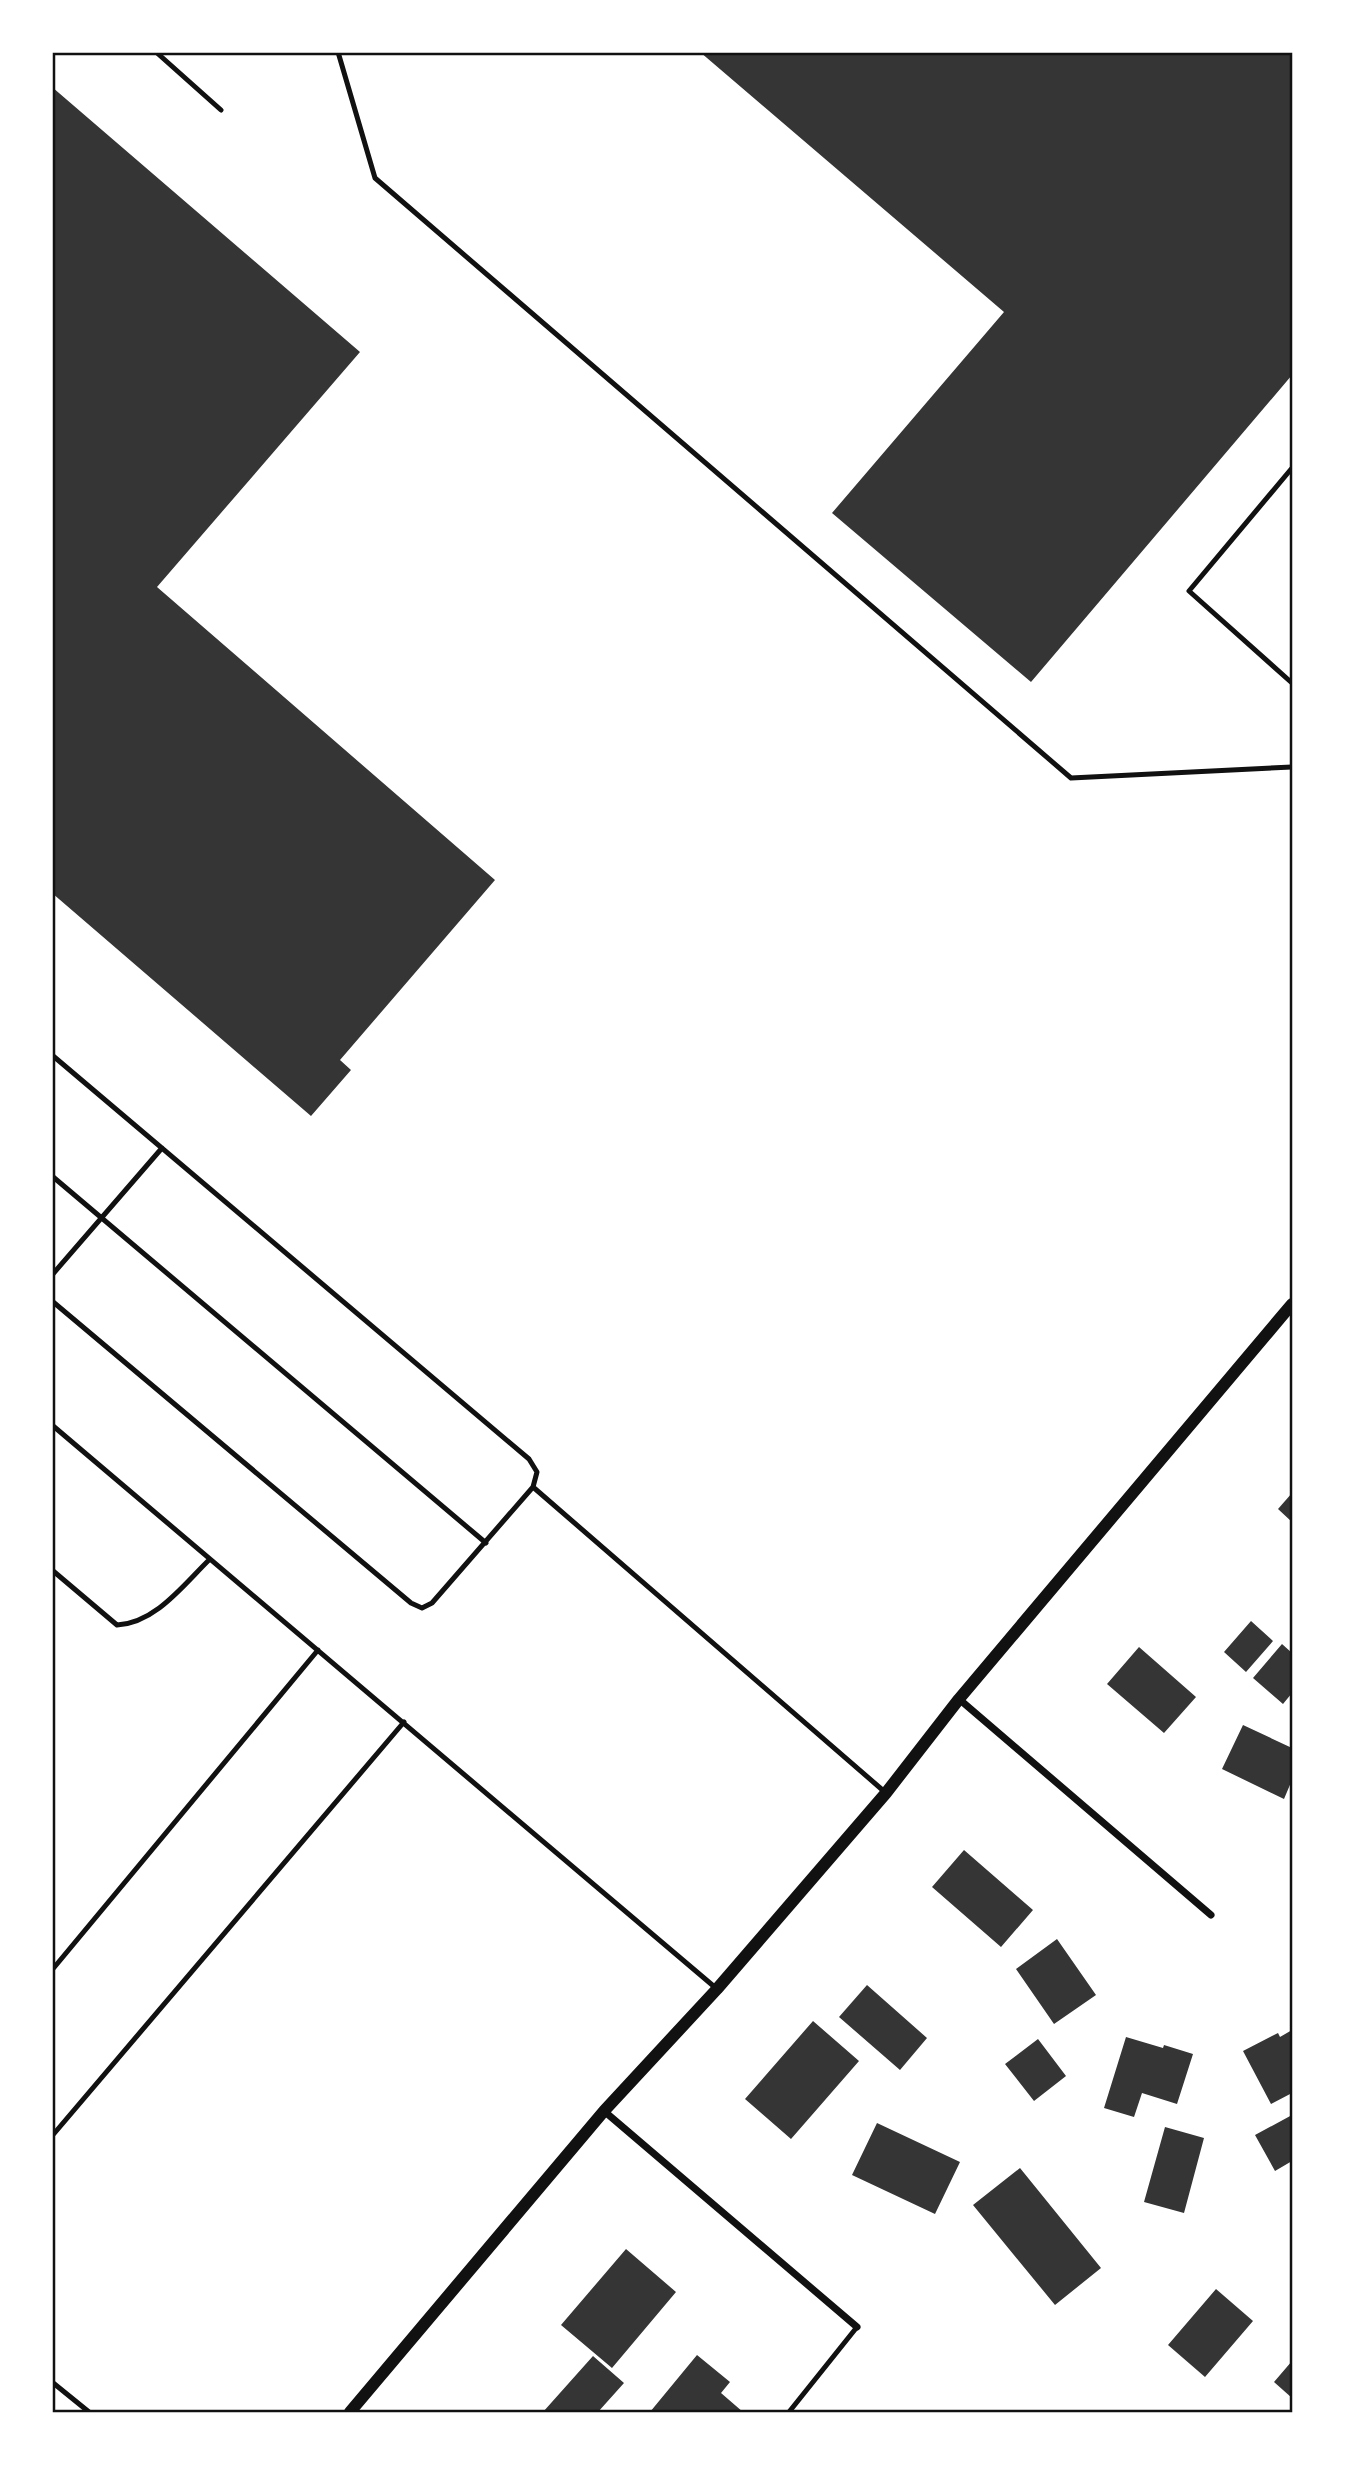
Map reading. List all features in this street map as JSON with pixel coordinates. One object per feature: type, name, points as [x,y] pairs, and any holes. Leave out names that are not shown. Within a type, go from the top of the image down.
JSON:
[{"type":"street","points":[[350,2413],[604,2111],[717,1989],[886,1793],[959,1699],[1293,1304]]},
{"type":"street","points":[[959,1699],[1211,1915]]},
{"type":"street","points":[[604,2111],[857,2327]]},
{"type":"lane","points":[[156,52],[221,110]]},
{"type":"lane","points":[[338,52],[375,178],[1071,778],[1293,767]]},
{"type":"lane","points":[[1293,468],[1189,591],[1293,683]]},
{"type":"lane","points":[[52,1055],[528,1459],[537,1472],[533,1487],[432,1603],[422,1608],[411,1604],[52,1301]]},
{"type":"lane","points":[[52,1275],[162,1148]]},
{"type":"lane","points":[[52,1176],[486,1543]]},
{"type":"lane","points":[[52,1425],[717,1989]]},
{"type":"lane","points":[[533,1487],[886,1793]]},
{"type":"lane","points":[[52,1570],[117,1625],[131,1624],[155,1613],[210,1559]]},
{"type":"lane","points":[[52,1969],[318,1650]]},
{"type":"lane","points":[[52,2136],[404,1722]]},
{"type":"lane","points":[[789,2413],[857,2327]]},
{"type":"lane","points":[[52,2382],[89,2413]]},
{"type":"building","points":[[700,52],[1292,52],[1292,375],[1031,682],[832,513],[1004,312]]},
{"type":"building","points":[[52,87],[360,352],[157,587],[495,880],[340,1060],[351,1070],[311,1116],[52,893]]},
{"type":"building","points":[[1292,1493],[1292,1522],[1278,1509]]},
{"type":"building","points":[[1251,1621],[1273,1641],[1246,1672],[1224,1652]]},
{"type":"building","points":[[1282,1644],[1292,1653],[1292,1693],[1283,1704],[1253,1678]]},
{"type":"building","points":[[1139,1647],[1196,1697],[1164,1733],[1107,1684]]},
{"type":"building","points":[[1243,1725],[1292,1748],[1292,1780],[1284,1799],[1222,1769]]},
{"type":"building","points":[[964,1850],[1033,1910],[1001,1947],[932,1887]]},
{"type":"building","points":[[1057,1939],[1096,1995],[1054,2024],[1016,1969]]},
{"type":"building","points":[[867,1985],[927,2038],[900,2070],[839,2017]]},
{"type":"building","points":[[813,2021],[859,2061],[791,2139],[745,2099]]},
{"type":"building","points":[[1292,2030],[1292,2093],[1271,2104],[1243,2051],[1278,2033],[1280,2037]]},
{"type":"building","points":[[1126,2037],[1193,2054],[1177,2104],[1142,2093],[1134,2117],[1104,2108]]},
{"type":"building","points":[[1038,2039],[1066,2076],[1034,2101],[1005,2064]]},
{"type":"building","points":[[1292,2115],[1292,2161],[1275,2171],[1255,2135]]},
{"type":"building","points":[[877,2123],[960,2162],[935,2214],[852,2175]]},
{"type":"building","points":[[1165,2127],[1204,2138],[1184,2213],[1144,2202]]},
{"type":"building","points":[[1020,2168],[1101,2268],[1055,2305],[973,2205]]},
{"type":"building","points":[[626,2249],[676,2292],[612,2368],[561,2325]]},
{"type":"building","points":[[1216,2289],[1253,2321],[1205,2377],[1168,2345]]},
{"type":"building","points":[[697,2355],[730,2382],[721,2393],[743,2412],[650,2412]]},
{"type":"building","points":[[593,2356],[624,2383],[598,2412],[543,2412]]},
{"type":"building","points":[[1292,2361],[1292,2398],[1274,2382]]}]
